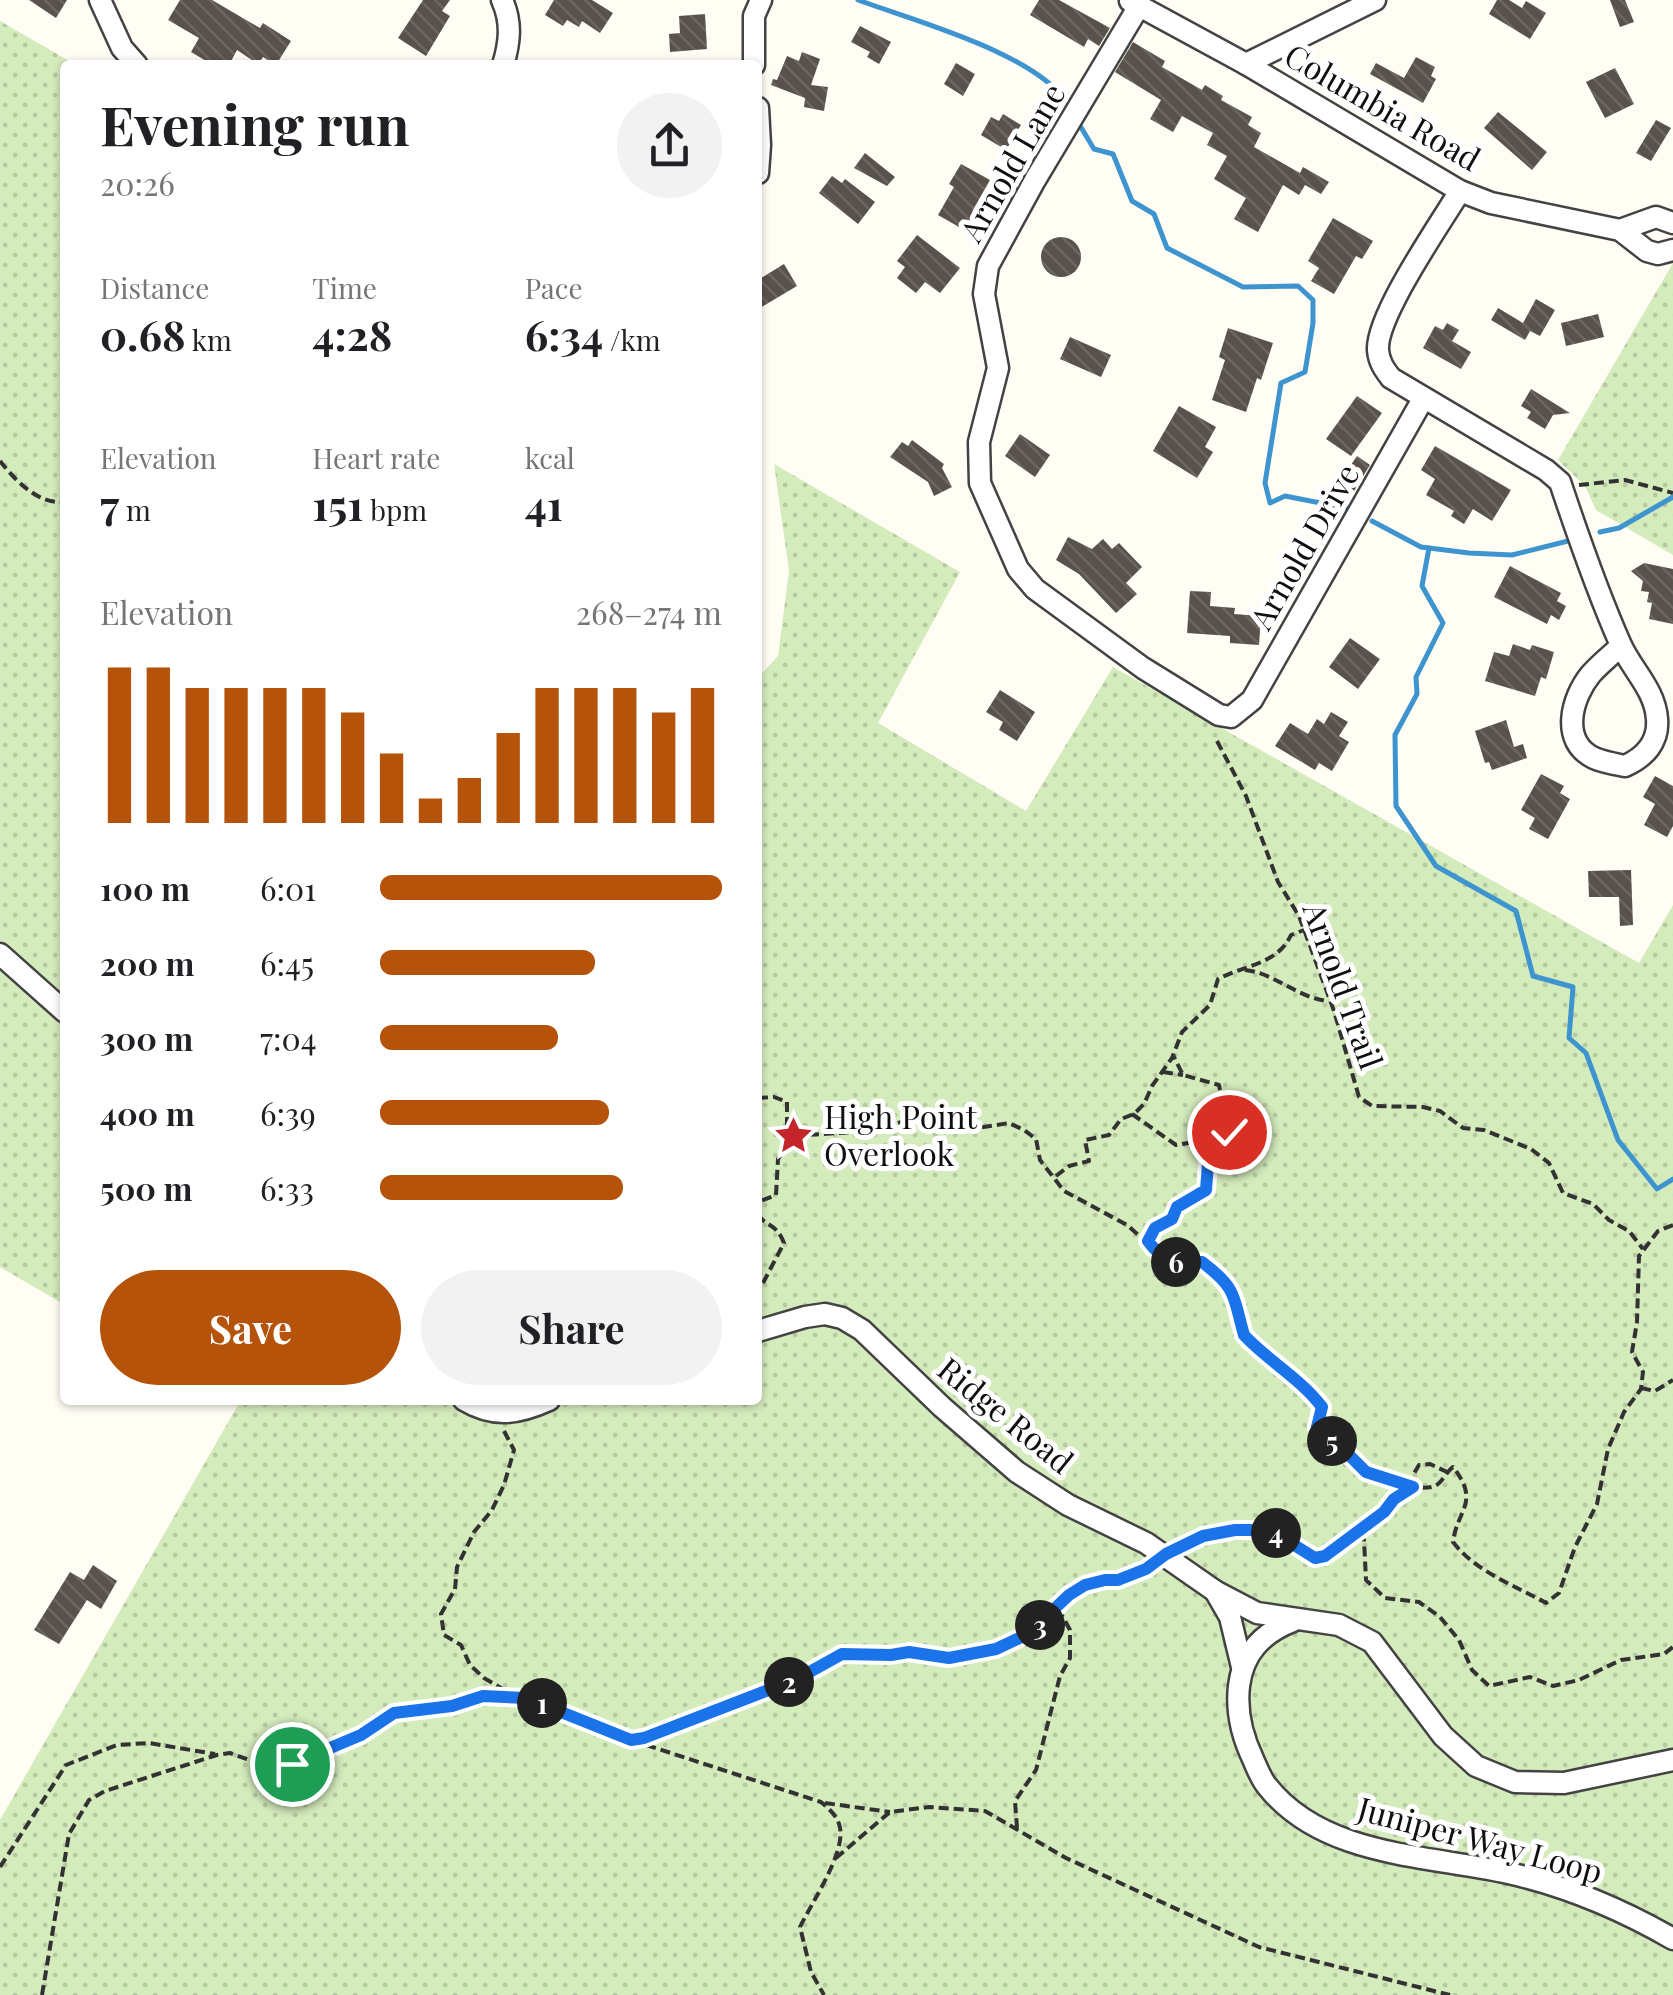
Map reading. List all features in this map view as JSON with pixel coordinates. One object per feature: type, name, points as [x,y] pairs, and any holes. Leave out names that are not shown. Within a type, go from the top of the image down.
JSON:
[{"type":"street","points":[[100,0],[122,48],[133,60]]},
{"type":"street","points":[[502,0],[510,40],[504,60]]},
{"type":"street","points":[[754,60],[754,16],[761,0]]},
{"type":"street","points":[[1246,64],[1375,0]]},
{"type":"street","name":"Columbia Road","points":[[1134,3],[1246,64],[1460,191],[1490,202],[1620,230],[1647,252],[1673,250]]},
{"type":"street","name":"Arnold Lane","points":[[1134,3],[988,266],[984,294],[998,368],[979,442],[980,483],[1018,569],[1035,589],[1143,668],[1219,715],[1231,717]]},
{"type":"street","points":[[1460,191],[1389,312],[1378,348],[1381,364],[1391,378],[1560,482],[1621,646],[1649,691],[1658,722],[1652,744],[1635,762],[1625,766],[1594,758],[1581,749],[1572,735],[1572,714],[1590,676],[1621,646]]},
{"type":"street","name":"Columbia Road","points":[[1620,230],[1656,217],[1673,223]]},
{"type":"street","name":"Arnold Drive","points":[[1231,717],[1252,700],[1424,399]]},
{"type":"street","points":[[0,954],[60,1008]]},
{"type":"street","name":"Ridge Road","points":[[762,1330],[825,1314],[842,1318],[862,1330],[1016,1472],[1068,1506],[1166,1554],[1216,1590],[1257,1612],[1294,1620]]},
{"type":"street","points":[[473,1405],[505,1414],[537,1405]]},
{"type":"street","points":[[1216,1590],[1230,1617],[1242,1668]]},
{"type":"street","points":[[1242,1668],[1270,1629],[1294,1620]]},
{"type":"street","name":"Juniper Way Loop","points":[[1294,1620],[1339,1625],[1372,1642],[1443,1736],[1476,1766],[1515,1782],[1564,1783],[1673,1760]]},
{"type":"street","name":"Juniper Way Loop","points":[[1242,1668],[1236,1708],[1248,1748],[1266,1786],[1306,1820],[1354,1844],[1508,1873],[1623,1910],[1673,1939]]},
{"type":"path","points":[[0,461],[18,484],[60,502]]},
{"type":"path","points":[[1560,482],[1585,486],[1625,480],[1673,493]]},
{"type":"path","name":"Arnold Trail","points":[[1218,741],[1246,796],[1278,882],[1304,930],[1330,1001],[1356,1092],[1364,1102],[1372,1106],[1440,1111],[1463,1128],[1484,1130],[1531,1149],[1548,1163],[1563,1194],[1593,1204],[1609,1220],[1630,1232],[1644,1249]]},
{"type":"path","points":[[1054,1178],[1069,1166],[1089,1161],[1084,1140],[1109,1135],[1121,1119],[1144,1104],[1182,1032],[1210,1004],[1218,979],[1276,956],[1291,935],[1304,930]]},
{"type":"path","points":[[1245,970],[1287,984],[1317,1000],[1330,1001]]},
{"type":"path","points":[[1173,1054],[1183,1075]]},
{"type":"path","points":[[1132,1114],[1173,1144],[1233,1144],[1238,1110],[1234,1104],[1222,1101],[1220,1085],[1162,1072]]},
{"type":"path","points":[[762,1098],[787,1102],[787,1125],[794,1136]]},
{"type":"path","points":[[762,1200],[776,1195],[778,1158],[794,1136],[888,1126],[932,1110],[977,1128],[1009,1122],[1036,1139],[1040,1160],[1064,1191],[1128,1225],[1166,1258],[1183,1264],[1202,1262],[1228,1284],[1240,1306],[1244,1335],[1278,1367],[1295,1377],[1322,1407],[1319,1435],[1338,1444],[1366,1472],[1413,1487],[1430,1488],[1454,1467],[1465,1482],[1466,1510],[1453,1542],[1498,1579],[1546,1603],[1559,1594],[1574,1546],[1597,1504],[1608,1449],[1624,1412],[1641,1388],[1643,1372],[1632,1352],[1637,1322],[1636,1278],[1644,1249],[1658,1231],[1673,1225]]},
{"type":"path","points":[[1192,1141],[1191,1134],[1196,1128],[1209,1124],[1234,1132]]},
{"type":"path","points":[[1148,1241],[1155,1228],[1172,1219],[1177,1207],[1206,1190],[1212,1146]]},
{"type":"path","points":[[762,1219],[774,1224],[784,1244],[763,1284]]},
{"type":"path","points":[[1641,1388],[1656,1391],[1673,1380]]},
{"type":"path","points":[[511,1424],[503,1433],[514,1450],[504,1486],[456,1566],[455,1589],[441,1614],[444,1634],[461,1645],[470,1665],[517,1698]]},
{"type":"path","points":[[1413,1487],[1413,1475],[1419,1465],[1430,1464],[1446,1472]]},
{"type":"path","points":[[631,1740],[797,1679],[842,1654],[909,1652],[949,1658],[996,1649],[1028,1634],[1085,1585],[1118,1580],[1146,1569],[1203,1536],[1235,1530],[1270,1530],[1315,1558],[1325,1556],[1413,1487]]},
{"type":"path","points":[[1359,1530],[1364,1540],[1366,1580],[1385,1598],[1419,1602],[1440,1617],[1459,1640],[1472,1670],[1489,1686],[1530,1677],[1553,1686],[1579,1680],[1621,1660],[1664,1654],[1673,1647]]},
{"type":"path","points":[[1018,1831],[1015,1801],[1036,1770],[1060,1676],[1070,1658],[1070,1630],[1058,1608]]},
{"type":"path","points":[[42,1995],[69,1834],[89,1800],[105,1791],[217,1755],[230,1753],[271,1768],[292,1764],[361,1735],[394,1713],[452,1706],[483,1696],[517,1698],[558,1709],[631,1740],[821,1802],[890,1812],[929,1807],[985,1811],[1066,1858],[1259,1947],[1450,1995]]},
{"type":"path","points":[[0,1867],[66,1765],[117,1745],[150,1743],[217,1755]]},
{"type":"path","points":[[821,1802],[836,1815],[841,1829],[836,1858],[800,1927],[811,1972],[824,1995]]},
{"type":"path","points":[[836,1858],[890,1812]]},
{"type":"green space","points":[[0,21],[67,60],[60,60],[60,1302],[0,1267]]},
{"type":"green space","points":[[1673,263],[1673,555],[1596,510],[1585,486],[1558,460]]},
{"type":"green space","points":[[774,464],[960,572],[878,723],[1026,811],[1113,667],[1639,963],[1673,905],[1673,1995],[0,1995],[0,1820],[238,1405],[762,1405],[762,674],[778,656],[789,571]]},
{"type":"building","points":[[29,0],[67,0],[56,18]]},
{"type":"building","points":[[180,0],[212,0],[260,28],[263,23],[291,41],[279,60],[252,60],[237,50],[232,60],[205,60],[191,52],[199,38],[168,20]]},
{"type":"building","points":[[423,0],[450,0],[442,11],[450,16],[426,56],[398,38]]},
{"type":"building","points":[[554,0],[592,0],[613,13],[600,33],[582,21],[579,27],[567,20],[563,26],[545,15]]},
{"type":"building","points":[[1039,0],[1059,0],[1110,28],[1099,46],[1088,39],[1084,47],[1030,15]]},
{"type":"building","points":[[1497,0],[1509,0],[1522,8],[1526,1],[1546,13],[1530,39],[1489,14]]},
{"type":"building","points":[[1610,0],[1625,0],[1634,22],[1620,27]]},
{"type":"building","points":[[705,14],[707,49],[670,52],[669,34],[680,33],[679,16]]},
{"type":"building","points":[[860,26],[891,42],[879,64],[867,57],[870,52],[851,42]]},
{"type":"building","points":[[1133,42],[1165,61],[1162,67],[1202,90],[1205,85],[1223,96],[1221,100],[1252,117],[1248,125],[1261,133],[1254,147],[1300,173],[1303,167],[1329,182],[1321,194],[1305,185],[1299,195],[1283,185],[1258,232],[1234,219],[1246,198],[1214,179],[1227,156],[1207,145],[1213,133],[1182,116],[1173,132],[1150,119],[1161,100],[1115,72]]},
{"type":"building","points":[[802,52],[820,59],[811,85],[828,87],[824,111],[804,107],[805,98],[771,85],[787,56],[799,61]]},
{"type":"building","points":[[1416,57],[1435,67],[1431,76],[1436,79],[1423,103],[1370,74],[1376,63],[1404,78]]},
{"type":"building","points":[[956,63],[975,74],[963,96],[944,84]]},
{"type":"building","points":[[1615,68],[1634,104],[1605,118],[1586,82]]},
{"type":"building","points":[[1498,112],[1547,152],[1532,170],[1484,128]]},
{"type":"building","points":[[1003,114],[1021,125],[1006,150],[981,135],[991,117],[999,121]]},
{"type":"building","points":[[1656,120],[1671,128],[1651,161],[1636,153]]},
{"type":"building","points":[[865,153],[895,177],[887,186],[854,168]]},
{"type":"building","points":[[961,164],[990,180],[966,231],[938,215],[954,187],[949,184]]},
{"type":"building","points":[[832,176],[842,183],[845,179],[875,202],[858,224],[819,193]]},
{"type":"building","points":[[1333,218],[1373,241],[1362,259],[1356,256],[1334,294],[1311,281],[1319,268],[1308,261]]},
{"type":"building","points":[[917,235],[960,268],[940,293],[925,282],[916,293],[897,278],[905,267],[897,261]]},
{"type":"building","points":[[1061,237],[1075,243],[1081,257],[1075,271],[1061,277],[1047,271],[1041,257],[1047,243]]},
{"type":"building","points":[[784,264],[797,286],[762,307],[762,278]]},
{"type":"building","points":[[1536,299],[1555,310],[1540,336],[1530,331],[1525,340],[1491,320],[1498,308],[1523,323]]},
{"type":"building","points":[[1598,314],[1604,337],[1566,346],[1561,323]]},
{"type":"building","points":[[1447,323],[1459,330],[1452,341],[1471,352],[1461,369],[1423,348],[1435,326],[1443,330]]},
{"type":"building","points":[[1228,328],[1273,343],[1246,412],[1212,400],[1225,360],[1219,357]]},
{"type":"building","points":[[1070,337],[1111,355],[1101,377],[1060,359]]},
{"type":"building","points":[[1531,389],[1570,413],[1553,415],[1545,429],[1527,418],[1531,412],[1521,406]]},
{"type":"building","points":[[1357,396],[1382,413],[1351,456],[1326,439]]},
{"type":"building","points":[[1179,406],[1216,427],[1205,447],[1213,452],[1197,478],[1153,451]]},
{"type":"building","points":[[1020,434],[1050,455],[1035,477],[1005,456]]},
{"type":"building","points":[[912,440],[944,464],[942,468],[952,487],[934,496],[928,482],[890,457],[902,442],[908,446]]},
{"type":"building","points":[[1435,446],[1511,490],[1492,521],[1473,509],[1464,524],[1451,516],[1454,511],[1426,495],[1435,479],[1421,470]]},
{"type":"building","points":[[1357,456],[1370,465],[1354,491],[1340,481]]},
{"type":"building","points":[[1068,537],[1092,549],[1103,539],[1112,549],[1119,543],[1142,567],[1126,583],[1137,594],[1116,613],[1079,574],[1056,560]]},
{"type":"building","points":[[1644,563],[1673,569],[1673,624],[1649,619],[1649,592],[1641,591],[1643,581],[1631,571]]},
{"type":"building","points":[[1510,566],[1561,593],[1557,601],[1566,606],[1559,620],[1551,615],[1547,624],[1494,597]]},
{"type":"building","points":[[1190,591],[1211,592],[1210,606],[1235,608],[1234,614],[1261,616],[1259,645],[1230,643],[1230,636],[1187,633]]},
{"type":"building","points":[[1350,638],[1380,659],[1358,689],[1329,667]]},
{"type":"building","points":[[1513,644],[1554,652],[1546,679],[1541,677],[1535,696],[1485,681],[1494,652],[1509,656]]},
{"type":"building","points":[[1000,690],[1035,712],[1017,741],[999,730],[1003,722],[986,712]]},
{"type":"building","points":[[1331,712],[1348,722],[1339,736],[1349,742],[1332,771],[1319,763],[1315,770],[1275,746],[1290,723],[1308,734],[1317,719],[1324,724]]},
{"type":"building","points":[[1506,720],[1514,747],[1523,744],[1527,758],[1492,770],[1489,762],[1485,763],[1475,731]]},
{"type":"building","points":[[1541,774],[1564,786],[1560,793],[1570,799],[1548,839],[1529,829],[1535,818],[1521,810]]},
{"type":"building","points":[[1655,776],[1673,786],[1673,826],[1667,837],[1644,825],[1655,804],[1643,797]]},
{"type":"building","points":[[1631,870],[1633,925],[1620,926],[1619,897],[1589,897],[1588,871]]},
{"type":"building","points":[[93,1565],[117,1581],[101,1609],[87,1600],[59,1644],[34,1630],[70,1572],[84,1580]]},
{"type":"waterway","points":[[858,0],[1005,55],[1055,88],[1070,107]]},
{"type":"waterway","points":[[1079,124],[1094,149],[1113,154],[1132,201],[1154,214],[1167,248],[1243,287],[1298,286],[1313,300],[1305,372],[1281,383],[1265,483],[1270,503],[1285,496],[1346,508]]},
{"type":"waterway","points":[[1600,532],[1619,528],[1673,497]]},
{"type":"waterway","points":[[1372,521],[1421,547],[1469,553],[1512,555],[1568,541]]},
{"type":"waterway","points":[[1429,548],[1422,586],[1443,623],[1416,677],[1417,694],[1395,735],[1396,806],[1436,866],[1516,911],[1533,976],[1573,987],[1569,1038],[1586,1053],[1618,1140],[1657,1189],[1673,1179]]},
{"type":"place","name":"High Point Overlook","points":[[794,1136]]},
{"type":"route","points":[[292,1764],[361,1735],[394,1713],[452,1706],[483,1696],[526,1698],[631,1740],[644,1738],[797,1679],[842,1654],[909,1652],[949,1658],[996,1649],[1028,1634],[1085,1585],[1118,1580],[1146,1569],[1203,1536],[1235,1530],[1270,1530],[1315,1558],[1325,1556],[1413,1487],[1366,1472],[1338,1444],[1319,1435],[1322,1407],[1295,1377],[1278,1367],[1244,1335],[1240,1306],[1228,1284],[1202,1262],[1183,1264],[1166,1258],[1148,1241],[1155,1228],[1172,1219],[1177,1207],[1206,1190],[1209,1151],[1212,1146],[1226,1147],[1236,1142],[1234,1132],[1229,1132]]}]
